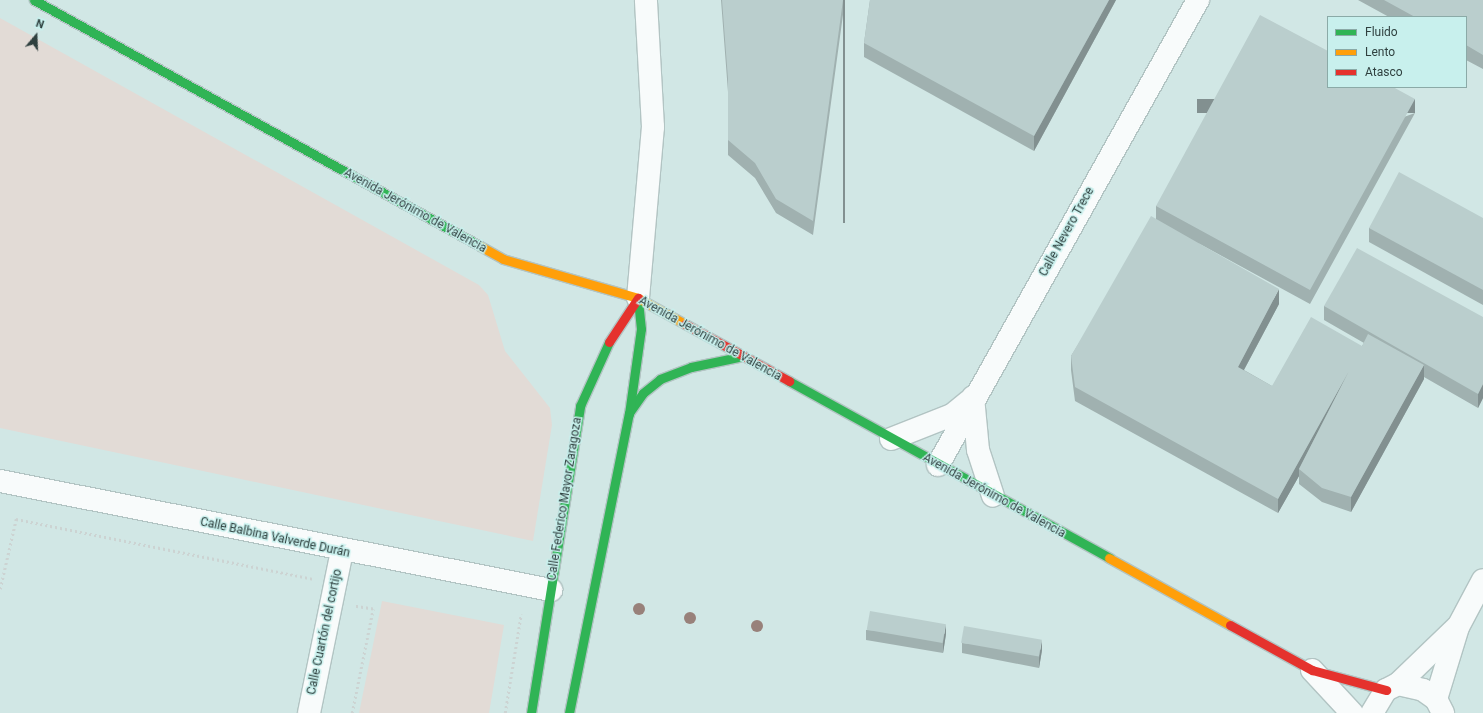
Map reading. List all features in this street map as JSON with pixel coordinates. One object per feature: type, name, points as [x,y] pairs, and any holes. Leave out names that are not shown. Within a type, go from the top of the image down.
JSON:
[{"type":"street","name":"Avenida Jerónimo de Valencia","points":[[34,0],[503,259],[638,298],[993,496],[1312,670],[1392,687]]},
{"type":"street","name":"Calle Federico Mayor Zaragoza","points":[[569,713],[628,414],[641,328],[638,298],[653,127],[646,0]]},
{"type":"street","name":"Calle Nevero Trece","points":[[938,465],[973,397],[1198,0]]},
{"type":"street","name":"Calle Federico Mayor Zaragoza","points":[[531,713],[580,406],[605,349],[638,298]]},
{"type":"street","points":[[628,414],[643,394],[660,379],[690,367],[742,356]]},
{"type":"street","points":[[891,439],[952,415],[973,397]]},
{"type":"street","points":[[973,397],[978,450],[993,496]]},
{"type":"street","name":"Calle Balbina Valverde Durán","points":[[0,481],[342,551],[550,590]]},
{"type":"street","name":"Calle Cuartón del cortijo","points":[[309,713],[342,551]]},
{"type":"street","points":[[1392,687],[1411,685],[1439,706],[1458,627],[1483,580]]},
{"type":"street","points":[[1372,713],[1392,687],[1458,627]]},
{"type":"street","name":"Avenida Jerónimo de Valencia","points":[[1312,670],[1352,713]]},
{"type":"path","points":[[0,590],[16,519],[317,580]]},
{"type":"path","points":[[331,602],[374,609],[352,713]]},
{"type":"path","points":[[505,713],[520,616]]},
{"type":"shaded area","points":[[0,18],[479,285],[488,295],[505,351],[550,408],[552,425],[533,541],[0,428]]},
{"type":"shaded area","points":[[382,601],[504,625],[489,713],[359,713]]},
{"type":"building","points":[[722,0],[843,0],[813,221],[776,199],[755,163],[728,140],[728,79]]},
{"type":"building","points":[[870,0],[1109,0],[1034,136],[864,43]]},
{"type":"building","points":[[1384,0],[1483,0],[1483,55],[1467,46],[1467,16],[1413,16]]},
{"type":"building","points":[[1260,15],[1327,50],[1327,88],[1395,88],[1415,99],[1310,290],[1156,206]]},
{"type":"building","points":[[1399,172],[1483,218],[1483,290],[1369,228]]},
{"type":"building","points":[[1151,216],[1279,289],[1238,367],[1272,386],[1311,317],[1362,346],[1368,334],[1424,365],[1351,497],[1322,488],[1299,469],[1349,371],[1278,499],[1075,387],[1071,356]]},
{"type":"building","points":[[1357,248],[1483,317],[1483,384],[1478,394],[1324,306]]},
{"type":"building","points":[[870,611],[946,624],[943,643],[867,630]]},
{"type":"building","points":[[964,626],[1042,640],[1039,656],[961,643]]},
{"type":"traffic: fast","points":[[34,0],[480,246]]},
{"type":"traffic: fast","points":[[569,713],[629,414],[641,329],[638,298]]},
{"type":"traffic: fast","points":[[531,713],[580,406],[609,342]]},
{"type":"traffic: fast","points":[[629,413],[643,393],[660,379],[691,367],[743,356]]},
{"type":"traffic: fast","points":[[789,381],[1109,558]]},
{"type":"traffic: slow","points":[[480,246],[503,259],[638,298],[685,324]]},
{"type":"traffic: slow","points":[[1109,558],[1230,625]]},
{"type":"traffic: jam","points":[[609,342],[638,298]]},
{"type":"traffic: jam","points":[[685,324],[789,381]]},
{"type":"traffic: jam","points":[[1230,625],[1312,670],[1386,690]]}]
